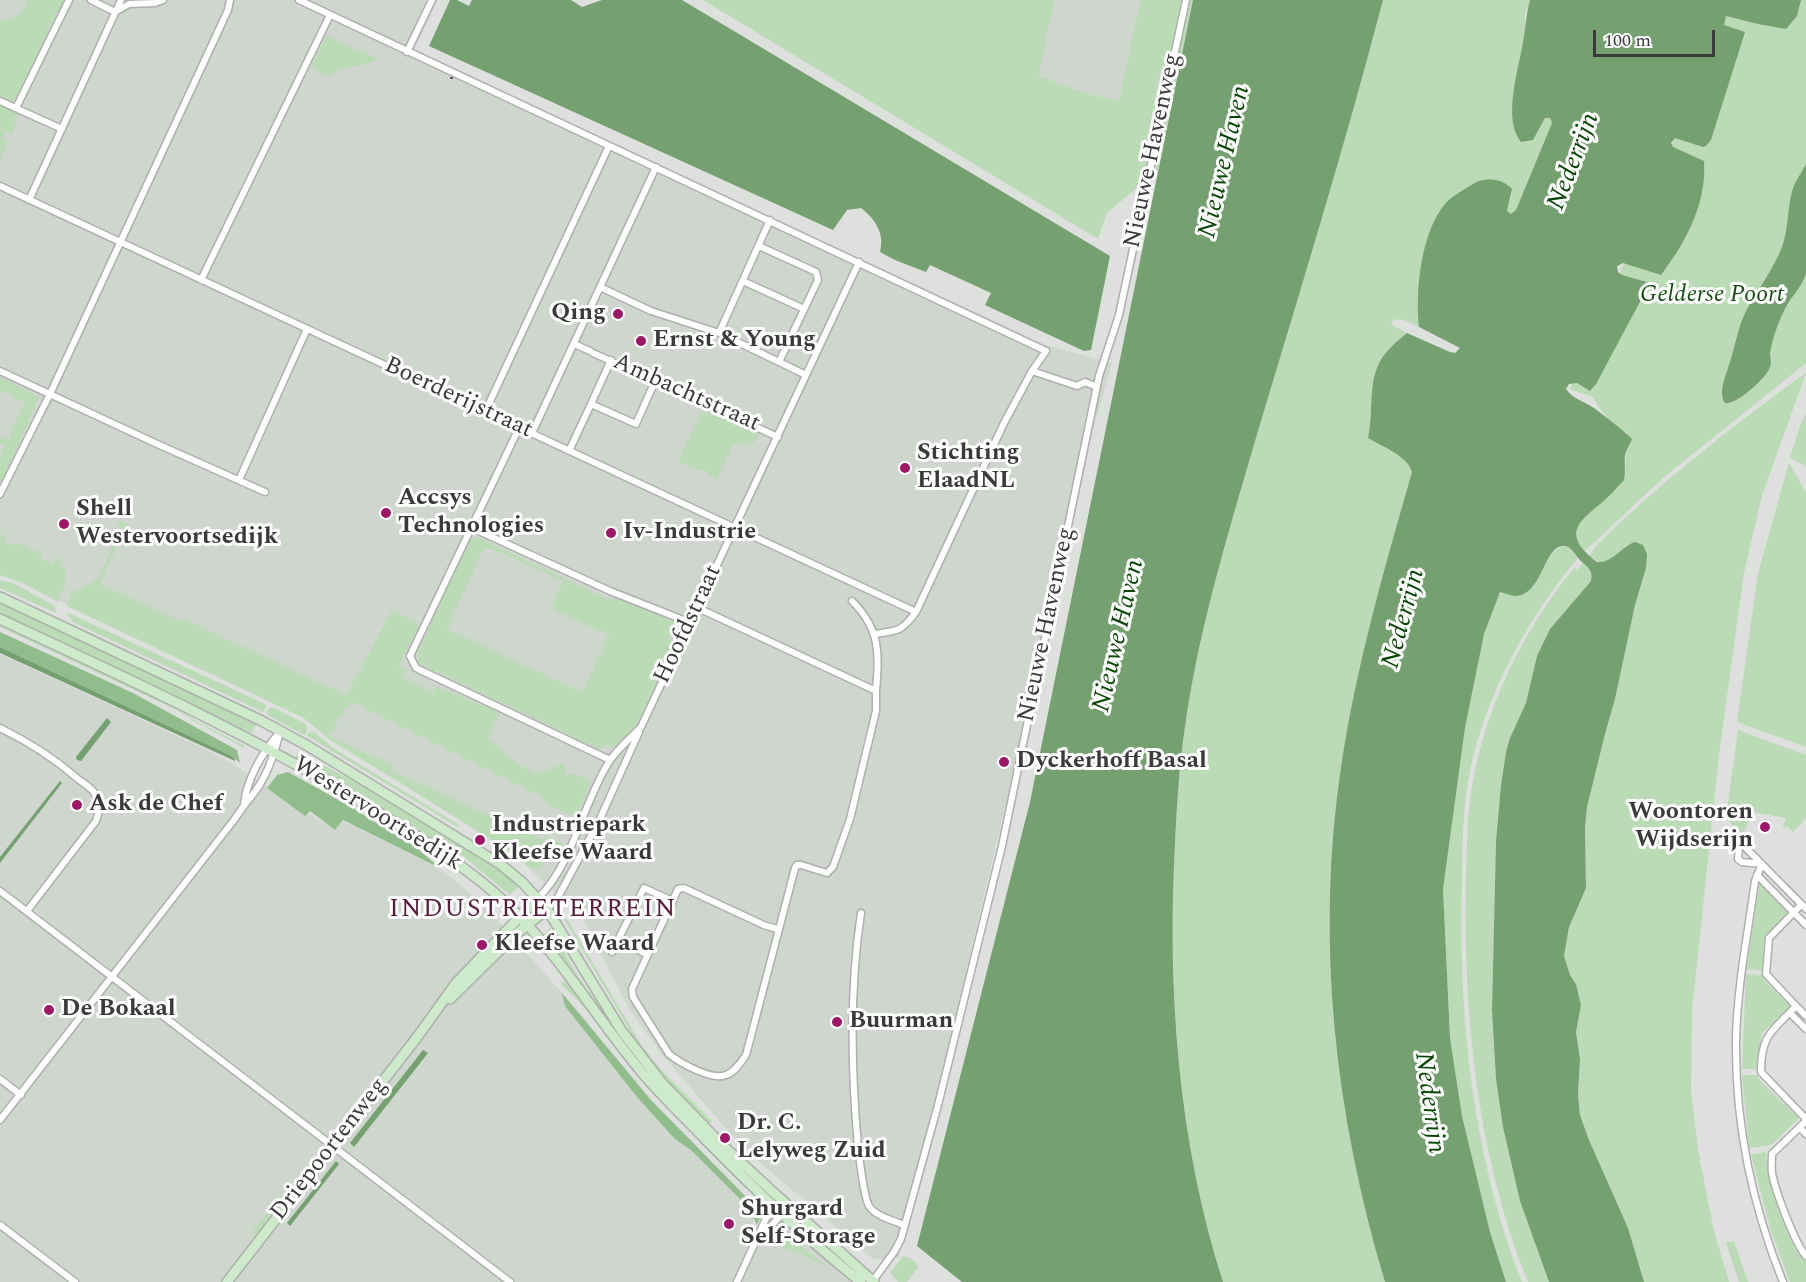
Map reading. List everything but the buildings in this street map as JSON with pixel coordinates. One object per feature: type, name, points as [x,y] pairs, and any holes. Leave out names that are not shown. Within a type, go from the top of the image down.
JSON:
[{"type":"main road","name":"Westervoortsedijk","points":[[0,597],[229,704],[280,731],[489,856],[522,882],[547,909],[621,1030],[647,1066],[720,1143],[874,1280]]},
{"type":"main road","name":"Westervoortsedijk","points":[[0,619],[271,750],[411,831],[465,869],[527,924],[644,1075],[773,1207],[861,1282]]},
{"type":"main road","name":"Driepoortenweg","points":[[227,1282],[456,983],[538,898]]},
{"type":"main road","name":"Driepoortenweg","points":[[431,1017],[527,924],[547,909]]},
{"type":"street","points":[[16,108],[69,0]]},
{"type":"street","points":[[91,0],[115,12]]},
{"type":"street","points":[[29,200],[121,0]]},
{"type":"street","points":[[115,12],[129,4],[155,3],[163,0]]},
{"type":"street","points":[[0,494],[50,394],[228,10],[230,0]]},
{"type":"street","points":[[298,0],[1046,351],[1032,371],[1004,423],[916,612],[905,627],[898,631],[875,634]]},
{"type":"street","points":[[407,52],[432,0]]},
{"type":"street","name":"Nieuwe Havenweg","points":[[874,1280],[898,1245],[905,1225],[1002,846],[1024,730],[1052,612],[1097,387],[1105,355],[1117,326],[1186,0]]},
{"type":"street","points":[[201,280],[330,15]]},
{"type":"street","points":[[0,101],[62,129]]},
{"type":"street","points":[[485,412],[609,146]]},
{"type":"street","points":[[532,433],[656,168]]},
{"type":"street","name":"Boerderijstraat","points":[[0,186],[916,612]]},
{"type":"street","points":[[719,333],[770,220]]},
{"type":"street","points":[[759,246],[816,272],[818,280],[779,362]]},
{"type":"street","name":"Hoofdstraat","points":[[587,839],[604,811],[858,262]]},
{"type":"street","points":[[743,281],[804,309]]},
{"type":"street","points":[[600,287],[651,311],[719,333],[806,375]]},
{"type":"street","points":[[239,480],[307,329]]},
{"type":"street","name":"Ambachtstraat","points":[[574,344],[778,436]]},
{"type":"street","points":[[569,451],[611,360]]},
{"type":"street","points":[[0,371],[265,492]]},
{"type":"street","points":[[1032,371],[1077,386],[1085,382],[1097,387]]},
{"type":"street","points":[[591,404],[636,424],[656,381]]},
{"type":"street","points":[[519,428],[410,656],[416,668],[610,760]]},
{"type":"street","points":[[470,527],[610,591],[691,623]]},
{"type":"street","points":[[778,929],[766,927],[684,888],[678,889],[632,989],[633,997],[669,1054],[677,1062],[717,1077],[727,1075],[738,1067],[746,1055],[795,868],[801,865],[827,873],[832,867],[852,808],[876,711],[879,657],[875,634],[862,611],[852,601]]},
{"type":"street","points":[[698,608],[876,692]]},
{"type":"street","name":"Hoofdstraat","points":[[576,834],[610,760],[641,727]]},
{"type":"street","points":[[0,728],[28,741],[65,767],[95,793],[99,803],[100,810],[96,821],[27,911]]},
{"type":"street","points":[[0,1120],[252,796],[280,731]]},
{"type":"street","points":[[244,804],[250,781],[259,762],[271,750]]},
{"type":"street","points":[[538,898],[553,883],[576,834],[587,839],[556,899],[547,909]]},
{"type":"street","points":[[1783,1282],[1764,1231],[1747,1167],[1737,1095],[1736,1041],[1739,999],[1757,875],[1762,864],[1804,907],[1793,913],[1769,938],[1766,974],[1806,1016]]},
{"type":"street","points":[[1757,875],[1806,925]]},
{"type":"street","points":[[612,952],[644,888],[673,901]]},
{"type":"street","points":[[0,891],[510,1282]]},
{"type":"street","points":[[861,913],[856,947],[852,1021],[853,1093],[860,1163],[868,1205],[874,1212],[905,1225]]},
{"type":"street","points":[[619,939],[648,955]]},
{"type":"street","points":[[1796,1006],[1768,1035],[1764,1046],[1761,1072],[1806,1120],[1772,1154],[1772,1173],[1801,1251],[1806,1256]]},
{"type":"street","points":[[1790,1013],[1806,1029]]},
{"type":"street","points":[[0,1079],[21,1095]]},
{"type":"street","points":[[1799,1127],[1806,1134]]},
{"type":"street","points":[[737,1282],[768,1214],[773,1207],[785,1203]]},
{"type":"street","points":[[757,1241],[782,1215],[785,1203]]},
{"type":"street","points":[[0,1225],[75,1282]]},
{"type":"shaded area","points":[[0,0],[438,0],[414,50],[1046,345],[1112,363],[1094,427],[899,1258],[873,1259],[743,1148],[663,1056],[630,1010],[583,919],[517,857],[331,738],[304,718],[0,572]]},
{"type":"shaded area","points":[[1054,0],[1140,0],[1119,101],[1093,95],[1039,76]]},
{"type":"shaded area","points":[[0,632],[133,693],[237,750],[240,763],[232,756],[0,647]]},
{"type":"shaded area","points":[[0,654],[220,756],[335,830],[343,821],[437,866],[484,905],[585,1019],[635,1087],[687,1136],[753,1211],[753,1230],[794,1226],[863,1282],[0,1282]]},
{"type":"shaded area","points":[[288,772],[346,804],[417,848],[440,868],[343,820],[335,830],[310,811],[305,816],[267,788],[277,775]]},
{"type":"shaded area","points":[[562,993],[651,1100],[758,1209],[761,1215],[757,1225],[748,1207],[692,1151],[674,1138],[637,1097],[565,1006]]},
{"type":"green space","points":[[28,0],[66,0],[56,14],[14,102],[10,103],[0,98],[0,20],[18,16]]},
{"type":"green space","points":[[703,0],[1054,0],[1039,76],[1092,95],[1119,101],[1140,0],[1193,0],[1158,170],[1107,213],[1098,239]]},
{"type":"green space","points":[[1383,0],[1530,0],[1525,15],[1520,60],[1533,140],[1545,118],[1550,118],[1552,123],[1516,210],[1511,214],[1507,211],[1512,193],[1420,271],[1419,327],[1401,319],[1391,322],[1392,325],[1407,333],[1382,357],[1373,385],[1368,438],[1400,456],[1412,472],[1381,581],[1347,730],[1333,832],[1330,962],[1334,1027],[1353,1155],[1385,1282],[1223,1282],[1195,1175],[1179,1065],[1175,1010],[1173,899],[1182,746],[1193,677],[1218,571]]},
{"type":"green space","name":"Gelderse Poort","points":[[1720,0],[1806,0],[1806,363],[1664,477],[1585,551],[1576,540],[1576,530],[1579,524],[1623,481],[1631,443],[1626,432],[1606,417],[1593,397],[1570,389],[1671,148]]},
{"type":"green space","points":[[326,35],[377,59],[329,76],[311,68]]},
{"type":"green space","points":[[0,104],[18,115],[12,134],[7,131],[3,140],[8,143],[0,162]]},
{"type":"green space","points":[[1806,373],[1762,495],[1744,573],[1719,754],[1692,1011],[1691,1091],[1698,1150],[1714,1231],[1729,1282],[1644,1282],[1628,1228],[1580,1115],[1578,1094],[1580,1059],[1576,1032],[1581,1005],[1576,984],[1570,975],[1564,956],[1569,927],[1586,888],[1587,807],[1615,699],[1635,605],[1646,568],[1627,545],[1605,562],[1589,556],[1621,522],[1672,477]]},
{"type":"green space","points":[[0,377],[39,397],[0,488],[0,458],[5,446],[0,443],[2,436],[8,439],[25,402],[0,390]]},
{"type":"green space","points":[[702,409],[759,433],[752,446],[743,442],[742,444],[735,442],[717,480],[707,475],[708,472],[701,469],[699,471],[678,461]]},
{"type":"green space","points":[[1806,414],[1806,467],[1790,457]]},
{"type":"green space","points":[[1789,463],[1806,492],[1806,747],[1737,722],[1758,573]]},
{"type":"green space","points":[[120,521],[127,524],[100,584],[181,621],[184,619],[346,695],[392,611],[416,622],[418,627],[399,665],[405,668],[401,677],[433,692],[436,686],[500,713],[488,739],[519,765],[538,774],[563,764],[567,775],[574,773],[591,782],[575,818],[546,803],[543,797],[350,701],[329,736],[393,765],[391,770],[543,840],[546,836],[563,843],[561,848],[538,869],[531,868],[504,847],[329,739],[304,718],[67,606],[71,594],[97,580],[121,528],[118,525]]},
{"type":"green space","points":[[0,534],[6,536],[4,542],[14,546],[17,542],[42,554],[40,558],[53,565],[57,557],[62,561],[65,578],[58,602],[23,583],[0,575]]},
{"type":"green space","points":[[477,537],[608,599],[625,599],[635,602],[683,625],[637,725],[614,748],[604,744],[601,750],[420,664],[417,658],[419,651],[468,540]],"holes":[[[485,546],[563,581],[551,608],[609,635],[582,692],[447,629]]]},
{"type":"green space","points":[[1564,546],[1578,558],[1560,580],[1526,631],[1498,686],[1477,743],[1464,811],[1461,931],[1466,1033],[1480,1135],[1491,1185],[1522,1282],[1506,1282],[1490,1232],[1462,1116],[1450,1039],[1443,889],[1465,728],[1484,634],[1500,592],[1506,593],[1534,586],[1549,557],[1558,548]]},
{"type":"green space","points":[[1583,563],[1590,570],[1591,581],[1550,629],[1537,656],[1526,703],[1510,738],[1501,785],[1496,841],[1492,1010],[1496,1079],[1503,1127],[1520,1201],[1549,1282],[1528,1282],[1496,1185],[1477,1084],[1467,981],[1469,811],[1472,784],[1490,716],[1512,664],[1557,590],[1574,568],[1577,570]]},
{"type":"green space","points":[[0,580],[13,583],[55,606],[56,613],[0,588]]},
{"type":"green space","points":[[0,602],[257,723],[251,733],[166,691],[0,615]]},
{"type":"green space","points":[[66,612],[265,704],[266,707],[263,712],[73,622]]},
{"type":"green space","points":[[0,625],[173,706],[196,721],[245,746],[192,720],[177,710],[0,627]]},
{"type":"green space","points":[[272,707],[306,724],[307,731],[304,735],[266,714]]},
{"type":"green space","points":[[1738,730],[1806,755],[1806,818],[1793,832],[1787,826],[1782,829],[1786,818],[1754,812],[1742,835],[1726,818]]},
{"type":"green space","points":[[309,732],[314,732],[333,748],[459,825],[458,827],[307,736]]},
{"type":"green space","points":[[299,751],[343,776],[369,787],[486,860],[519,886],[510,895],[463,856],[444,848],[295,758]]},
{"type":"green space","points":[[1764,884],[1789,910],[1764,937],[1763,971],[1747,969],[1759,885]]},
{"type":"green space","points":[[563,917],[567,919],[642,1046],[665,1074],[712,1121],[710,1124],[662,1075],[635,1039]]},
{"type":"green space","points":[[550,928],[578,976],[635,1055],[769,1193],[766,1197],[641,1068],[542,935]]},
{"type":"green space","points":[[1746,974],[1763,975],[1764,980],[1791,1007],[1762,1033],[1756,1069],[1742,1069]]},
{"type":"green space","points":[[564,981],[724,1166],[759,1203],[646,1085],[583,1006],[561,984]]},
{"type":"green space","points":[[1742,1075],[1757,1075],[1762,1083],[1799,1118],[1771,1145],[1749,1148]]},
{"type":"green space","points":[[1766,1152],[1768,1171],[1780,1210],[1795,1249],[1806,1262],[1806,1282],[1790,1282],[1771,1231],[1751,1155]]},
{"type":"green space","points":[[296,1184],[257,1234],[253,1234],[288,1187]]},
{"type":"green space","points":[[780,1231],[825,1264],[767,1240]]},
{"type":"green space","points":[[1734,1241],[1748,1282],[1739,1282],[1726,1243]]},
{"type":"green space","points":[[903,1256],[912,1260],[918,1268],[907,1282],[898,1282],[890,1273]]},
{"type":"water","points":[[450,0],[457,0],[469,6],[472,0],[571,0],[582,7],[602,0],[682,0],[1110,256],[1091,350],[1084,351],[985,305],[991,293],[930,265],[926,272],[880,252],[881,239],[878,227],[861,208],[847,210],[833,230],[429,46]]},
{"type":"water","name":"Nieuwe Haven","points":[[1193,0],[1383,0],[1218,571],[1193,677],[1182,746],[1173,899],[1175,1010],[1179,1065],[1195,1175],[1223,1282],[962,1282],[917,1246],[1030,802]]},
{"type":"water","name":"Nederrijn","points":[[1530,0],[1801,0],[1797,16],[1786,29],[1726,16],[1724,25],[1745,32],[1711,140],[1703,147],[1675,138],[1671,143],[1673,147],[1704,161],[1702,192],[1693,221],[1679,249],[1661,275],[1623,263],[1617,266],[1618,272],[1622,275],[1650,283],[1596,384],[1590,391],[1577,383],[1569,384],[1566,389],[1632,439],[1625,456],[1624,480],[1586,516],[1577,532],[1578,540],[1584,550],[1597,562],[1608,560],[1635,542],[1643,545],[1647,554],[1646,568],[1635,605],[1615,699],[1587,807],[1586,888],[1569,927],[1564,956],[1570,975],[1576,984],[1581,1005],[1576,1032],[1580,1059],[1578,1094],[1580,1115],[1628,1228],[1644,1282],[1549,1282],[1520,1201],[1503,1127],[1496,1079],[1492,1010],[1496,841],[1501,785],[1506,752],[1526,703],[1537,656],[1550,629],[1591,581],[1591,572],[1572,550],[1565,546],[1558,547],[1552,553],[1532,588],[1524,594],[1514,596],[1500,592],[1484,634],[1465,728],[1443,889],[1450,1038],[1462,1116],[1490,1232],[1506,1282],[1385,1282],[1353,1156],[1342,1092],[1334,1027],[1330,962],[1333,832],[1347,730],[1372,618],[1412,472],[1400,456],[1368,438],[1373,384],[1382,357],[1407,333],[1450,352],[1455,353],[1460,348],[1419,327],[1419,280],[1430,230],[1448,201],[1459,192],[1480,181],[1490,179],[1500,181],[1512,189],[1507,211],[1511,214],[1516,210],[1552,123],[1550,118],[1545,118],[1533,140],[1521,142],[1515,132],[1513,93]]},
{"type":"water","points":[[1806,164],[1806,274],[1786,308],[1775,333],[1768,372],[1743,396],[1730,403],[1725,403],[1722,394],[1723,386],[1740,325],[1782,247],[1793,188]]},
{"type":"water","points":[[0,647],[232,756],[235,761],[0,653]]},
{"type":"water","points":[[107,718],[111,722],[81,761],[77,760],[76,757]]},
{"type":"water","points":[[60,781],[62,783],[0,863],[0,857]]},
{"type":"water","points":[[423,1050],[428,1053],[354,1147],[350,1143]]},
{"type":"water","points":[[336,1161],[339,1164],[290,1226],[287,1223]]},
{"type":"place","name":"Qing","points":[[618,314]]},
{"type":"place","name":"Ernst & Young","points":[[641,341]]},
{"type":"place","name":"Stichting ElaadNL","points":[[905,468]]},
{"type":"place","name":"Accsys Technologies","points":[[386,513]]},
{"type":"place","name":"Shell Westervoortsedijk","points":[[64,524]]},
{"type":"place","name":"Iv-Industrie","points":[[611,533]]},
{"type":"place","name":"Dyckerhoff Basal","points":[[1004,762]]},
{"type":"place","name":"Ask de Chef","points":[[77,805]]},
{"type":"place","name":"Woontoren Wijdserijn","points":[[1765,827]]},
{"type":"place","name":"Industriepark Kleefse Waard","points":[[480,840]]},
{"type":"place","name":"Kleefse Waard","points":[[482,945]]},
{"type":"place","name":"De Bokaal","points":[[49,1010]]},
{"type":"place","name":"Buurman","points":[[837,1022]]},
{"type":"place","name":"Dr. C. Lelyweg Zuid","points":[[725,1138]]},
{"type":"place","name":"Shurgard Self-Storage","points":[[729,1224]]},
{"type":"district","name":"INDUSTRIETERREIN","points":[[533,911]]}]
